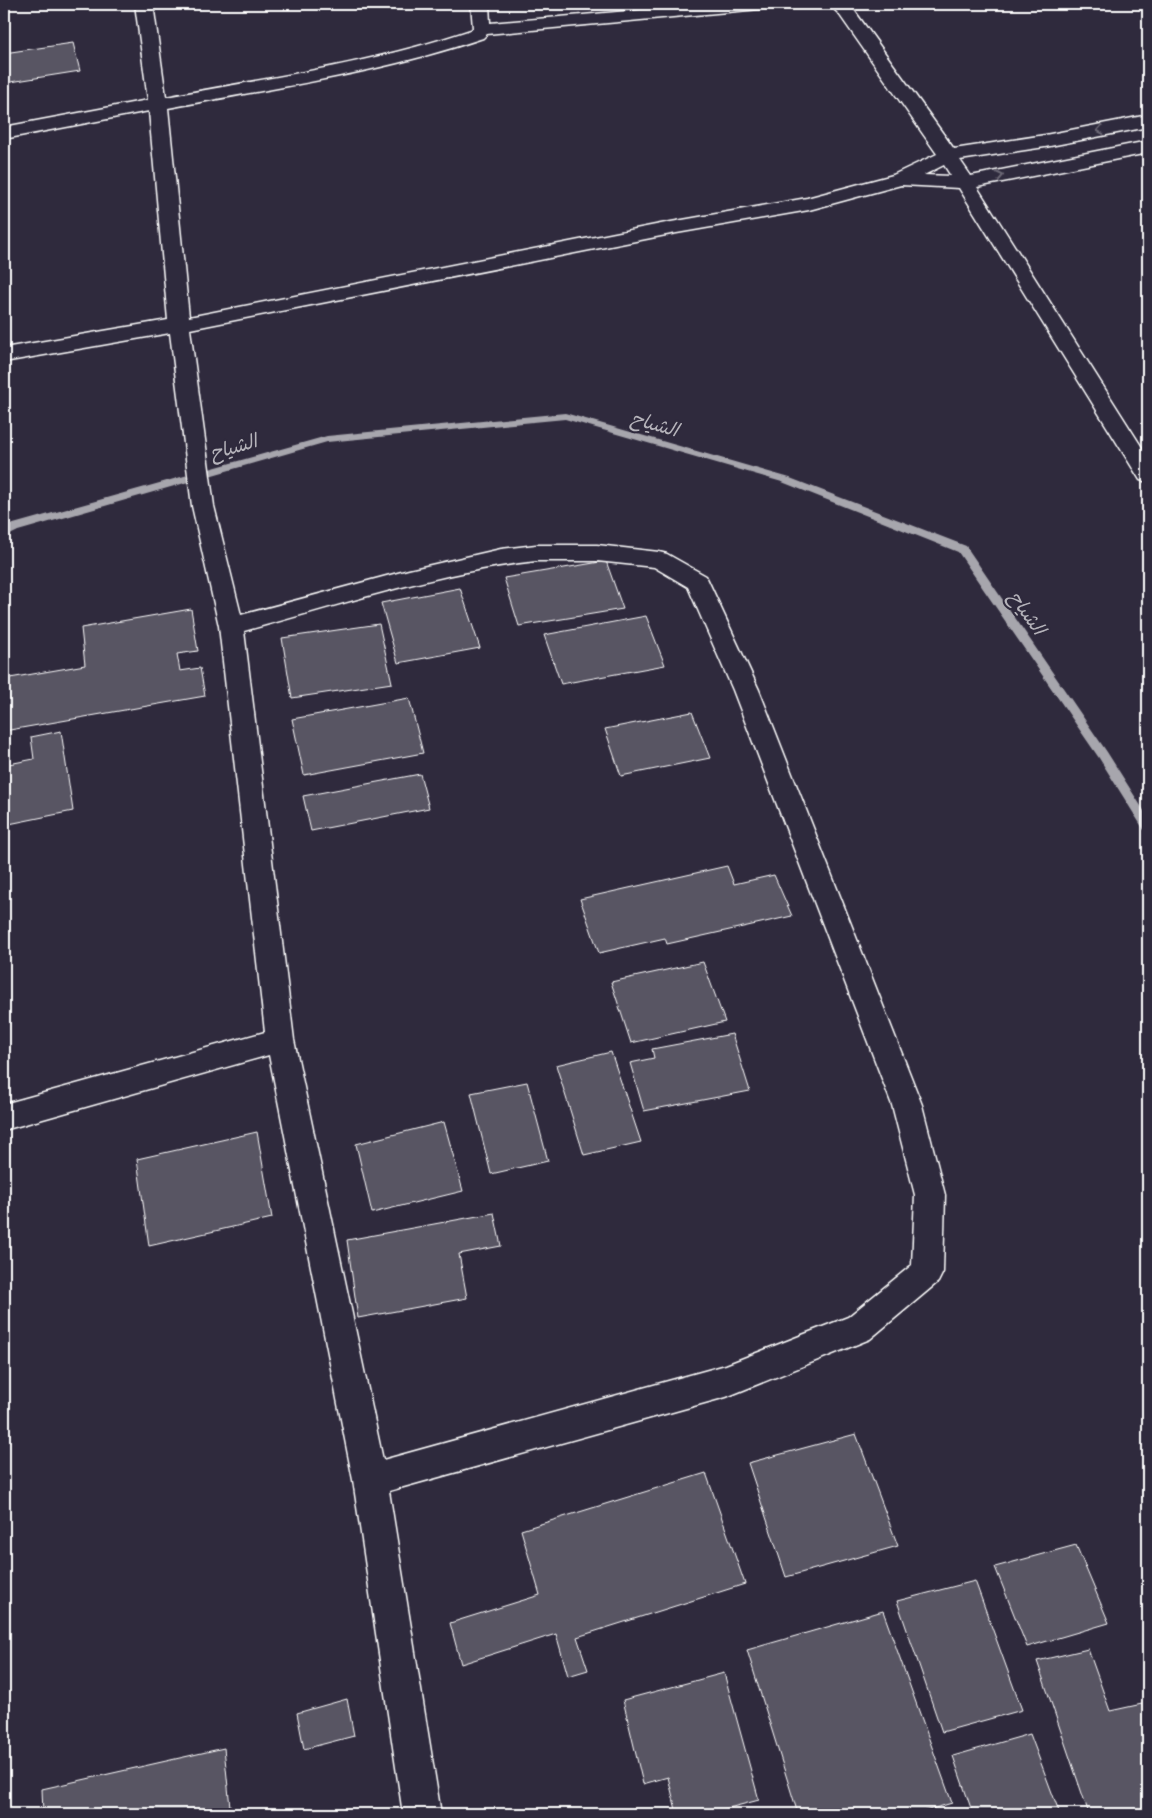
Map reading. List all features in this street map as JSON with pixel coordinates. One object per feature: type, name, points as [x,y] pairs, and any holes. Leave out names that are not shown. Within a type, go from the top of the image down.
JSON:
[{"type":"street","points":[[144,4],[158,105],[179,325],[203,506],[231,626],[280,1040],[370,1480],[422,1814]]},
{"type":"street","points":[[4,132],[158,105],[427,51],[477,34],[482,28],[480,4]]},
{"type":"street","points":[[482,28],[595,20],[760,4]]},
{"type":"street","points":[[838,4],[845,10],[966,183],[1148,475]]},
{"type":"street","points":[[4,355],[179,325],[671,228],[809,204],[900,179],[948,156],[1148,121]]},
{"type":"street","points":[[900,179],[966,183],[1148,148]]},
{"type":"street","points":[[231,626],[418,576],[501,557],[536,553],[597,553],[659,560],[698,582],[746,690],[907,1105],[930,1195],[926,1272],[859,1328],[726,1381],[370,1480]]},
{"type":"street","points":[[4,1118],[280,1040]]},
{"type":"building","points":[[73,43],[80,71],[4,83],[4,53]]},
{"type":"building","points":[[606,561],[623,609],[519,626],[504,578]]},
{"type":"building","points":[[460,588],[480,648],[398,663],[381,603]]},
{"type":"building","points":[[191,609],[198,651],[177,654],[180,671],[200,668],[205,696],[4,731],[4,679],[85,665],[81,628]]},
{"type":"building","points":[[646,616],[665,665],[561,684],[544,635]]},
{"type":"building","points":[[379,624],[392,683],[292,698],[282,638]]},
{"type":"building","points":[[409,698],[423,753],[304,775],[292,719]]},
{"type":"building","points":[[692,712],[710,758],[621,776],[605,729]]},
{"type":"building","points":[[61,731],[73,811],[4,825],[4,765],[34,759],[31,737]]},
{"type":"building","points":[[420,774],[429,808],[311,831],[303,796]]},
{"type":"building","points":[[727,866],[734,884],[774,875],[792,916],[667,944],[665,938],[599,953],[580,899]]},
{"type":"building","points":[[703,962],[725,1022],[631,1043],[611,982]]},
{"type":"building","points":[[732,1034],[750,1091],[644,1111],[630,1063],[654,1058],[652,1049]]},
{"type":"building","points":[[611,1052],[641,1142],[584,1155],[556,1065]]},
{"type":"building","points":[[527,1082],[548,1161],[491,1174],[471,1093]]},
{"type":"building","points":[[444,1122],[463,1191],[372,1213],[356,1144]]},
{"type":"building","points":[[257,1132],[272,1218],[149,1246],[137,1159]]},
{"type":"building","points":[[494,1213],[501,1246],[459,1254],[467,1298],[358,1318],[347,1240]]},
{"type":"building","points":[[856,1434],[898,1546],[786,1577],[748,1463]]},
{"type":"building","points":[[706,1473],[745,1584],[577,1637],[588,1670],[568,1676],[556,1634],[461,1664],[450,1623],[540,1595],[521,1530]]},
{"type":"building","points":[[1076,1545],[1109,1623],[1027,1647],[995,1567]]},
{"type":"building","points":[[975,1581],[1022,1710],[942,1732],[897,1601]]},
{"type":"building","points":[[883,1611],[952,1803],[915,1814],[798,1814],[747,1650]]},
{"type":"building","points":[[1088,1649],[1110,1711],[1142,1704],[1148,1721],[1148,1814],[1089,1814],[1037,1661]]},
{"type":"building","points":[[724,1673],[759,1800],[706,1814],[677,1814],[668,1777],[643,1784],[623,1700]]},
{"type":"building","points":[[347,1699],[354,1736],[304,1749],[297,1713]]},
{"type":"building","points":[[1030,1734],[1060,1814],[973,1814],[953,1756]]},
{"type":"building","points":[[224,1748],[230,1807],[201,1814],[43,1814],[42,1789]]},
{"type":"waterway","name":"الشياح","points":[[4,534],[14,528],[327,439],[565,416],[786,480],[962,549],[1103,755],[1148,827]]}]
